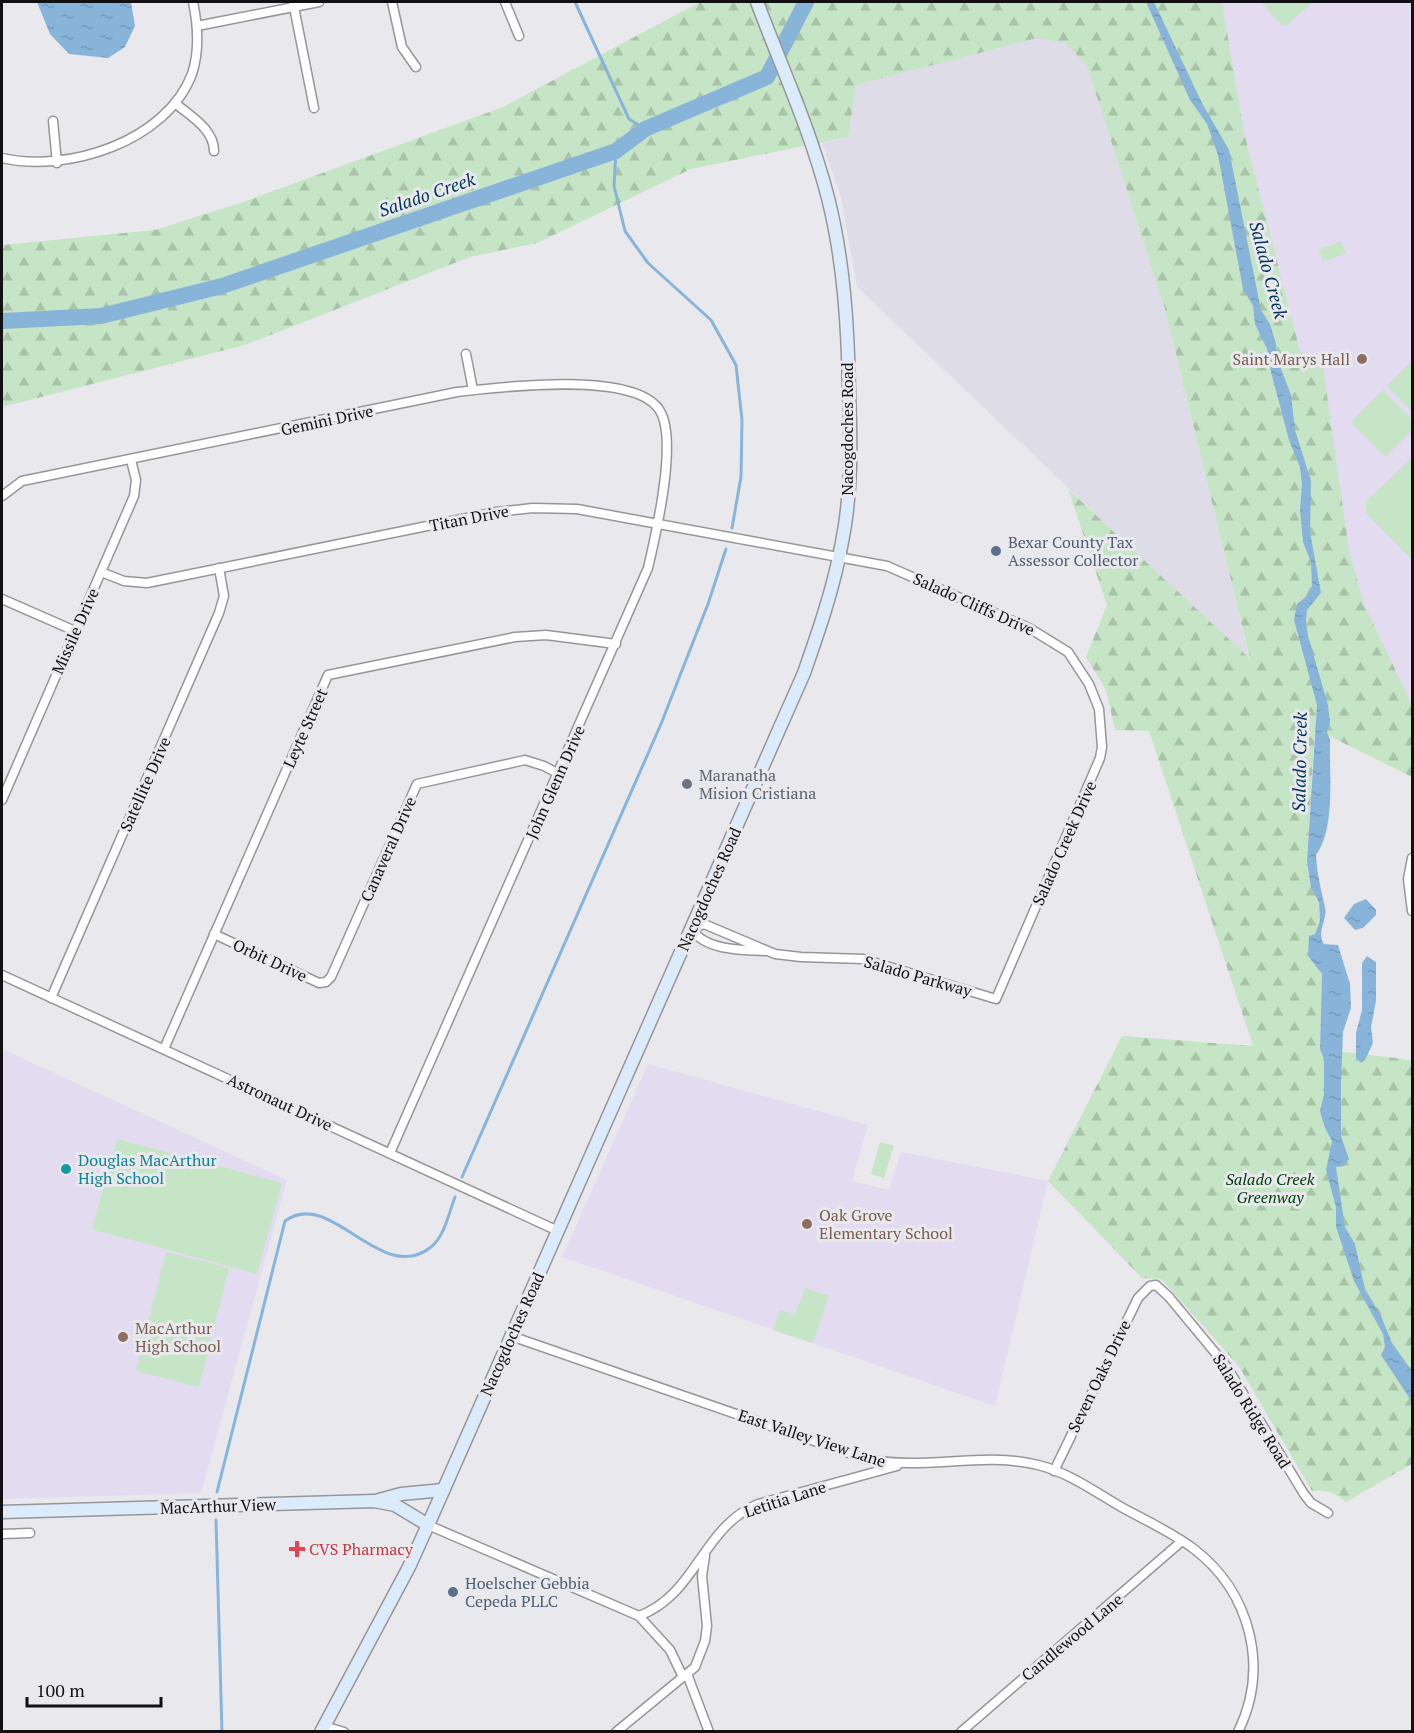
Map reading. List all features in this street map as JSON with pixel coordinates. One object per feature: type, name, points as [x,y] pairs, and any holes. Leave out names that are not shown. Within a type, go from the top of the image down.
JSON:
[{"type":"main road","name":"Nacogdoches Road","points":[[322,1729],[409,1567],[691,930],[804,673],[821,626],[839,557],[850,472],[846,321],[834,224],[808,140],[757,2]]},
{"type":"main road","points":[[374,1501],[401,1494],[443,1490]]},
{"type":"main road","name":"MacArthur View","points":[[2,1512],[374,1501],[395,1505],[428,1525]]},
{"type":"street","points":[[2,158],[31,163],[57,163],[94,154],[144,129],[175,103],[192,72],[197,51],[197,26],[193,2]]},
{"type":"street","points":[[197,26],[294,4],[319,2]]},
{"type":"street","points":[[392,2],[402,47],[416,67]]},
{"type":"street","points":[[505,2],[519,36]]},
{"type":"street","points":[[294,4],[314,108]]},
{"type":"street","points":[[175,103],[207,131],[214,151]]},
{"type":"street","points":[[53,121],[57,163]]},
{"type":"street","points":[[466,354],[472,390]]},
{"type":"street","name":"Gemini Drive","points":[[3,494],[22,482],[472,390],[527,384],[580,385],[623,389],[651,401]]},
{"type":"street","name":"John Glenn Drive","points":[[390,1153],[648,568],[658,522],[666,437],[664,419],[651,401]]},
{"type":"street","name":"Missile Drive","points":[[2,800],[135,488],[131,460]]},
{"type":"street","name":"Titan Drive","points":[[101,572],[124,581],[140,583],[517,509],[578,509],[839,557]]},
{"type":"street","name":"Salado Cliffs Drive","points":[[839,557],[901,572],[1045,636],[1068,652],[1089,684]]},
{"type":"street","name":"Satellite Drive","points":[[51,998],[219,613],[224,596],[219,568]]},
{"type":"street","points":[[2,599],[75,631]]},
{"type":"street","name":"Leyte Street","points":[[164,1048],[328,675],[515,637],[546,635],[616,644]]},
{"type":"street","name":"Salado Creek Drive","points":[[996,999],[1100,758],[1102,747],[1099,709],[1089,684]]},
{"type":"street","name":"Canaveral Drive","points":[[326,982],[331,976],[417,784],[525,760],[558,774]]},
{"type":"street","points":[[1413,858],[1408,879],[1413,911]]},
{"type":"street","name":"Salado Parkway","points":[[767,951],[704,924],[691,930],[700,940],[734,950],[767,951],[801,957],[863,959],[996,999]]},
{"type":"street","name":"Orbit Drive","points":[[214,934],[319,983],[326,982]]},
{"type":"street","name":"Astronaut Drive","points":[[2,975],[558,1231]]},
{"type":"street","name":"Seven Oaks Drive","points":[[1054,1471],[1133,1307],[1150,1286]]},
{"type":"street","name":"Salado Ridge Road","points":[[1150,1286],[1162,1288],[1227,1367],[1304,1494],[1311,1503],[1328,1513]]},
{"type":"street","name":"East Valley View Lane","points":[[511,1336],[852,1454],[903,1465],[1008,1460],[1040,1465],[1054,1471],[1182,1541],[1207,1560],[1230,1585],[1244,1615],[1254,1654],[1251,1693],[1238,1731]]},
{"type":"street","name":"Letitia Lane","points":[[639,1616],[670,1599],[684,1584],[725,1524],[749,1508],[903,1465]]},
{"type":"street","points":[[428,1525],[639,1616],[670,1650],[685,1675],[709,1731]]},
{"type":"street","points":[[2,1534],[30,1533]]},
{"type":"street","name":"Candlewood Lane","points":[[961,1731],[1182,1541]]},
{"type":"street","points":[[616,1731],[695,1667],[705,1641],[707,1626],[702,1576],[705,1552]]},
{"type":"street","points":[[322,1729],[344,1731]]},
{"type":"shaded area","name":"Saint Marys Hall","points":[[1222,2],[1412,2],[1412,705],[1364,604],[1349,550],[1323,368],[1300,351],[1244,132]]},
{"type":"shaded area","points":[[1037,38],[1065,43],[1087,66],[1165,309],[1250,661],[857,287],[841,197],[822,143],[848,137],[855,85]]},
{"type":"shaded area","name":"MacArthur High School","points":[[2,1049],[287,1180],[201,1493],[2,1499]]},
{"type":"shaded area","name":"Oak Grove Elementary School","points":[[648,1064],[868,1125],[852,1181],[889,1190],[901,1152],[1048,1181],[995,1406],[562,1257]]},
{"type":"green space","name":"Salado Creek Greenway","points":[[700,2],[1222,2],[1244,132],[1300,351],[1323,367],[1349,550],[1364,604],[1412,705],[1412,777],[1315,729],[1307,861],[1311,888],[1319,902],[1320,921],[1311,961],[1320,968],[1322,974],[1320,1049],[1412,1060],[1412,1464],[1346,1502],[1331,1492],[1312,1491],[1238,1365],[1161,1279],[1142,1278],[1048,1181],[1122,1036],[1253,1046],[1149,731],[1115,730],[1106,690],[1086,657],[1107,605],[1068,489],[1250,659],[1165,309],[1087,66],[1065,43],[1037,38],[856,85],[848,137],[691,169],[537,243],[470,257],[245,345],[2,407],[2,245],[155,230],[246,201],[503,107]]},
{"type":"green space","points":[[1261,2],[1313,2],[1288,24],[1281,25]]},
{"type":"green space","points":[[1341,241],[1346,253],[1323,262],[1319,250]]},
{"type":"green space","points":[[1412,361],[1412,412],[1387,386]]},
{"type":"green space","points":[[1383,390],[1412,420],[1412,430],[1385,457],[1351,422]]},
{"type":"green space","points":[[1412,458],[1412,560],[1366,513],[1366,501]]},
{"type":"green space","points":[[117,1139],[282,1183],[257,1274],[92,1229]]},
{"type":"green space","points":[[880,1142],[894,1146],[884,1178],[871,1174]]},
{"type":"green space","points":[[166,1252],[229,1268],[199,1387],[136,1371]]},
{"type":"green space","points":[[805,1288],[829,1296],[813,1343],[773,1330],[780,1310],[795,1315]]},
{"type":"water","points":[[37,2],[131,2],[135,26],[125,47],[108,58],[69,54],[50,34]]},
{"type":"water","points":[[1146,2],[1154,2],[1202,103],[1229,150],[1261,310],[1270,324],[1278,361],[1291,395],[1295,430],[1311,481],[1310,532],[1321,593],[1307,610],[1306,621],[1308,636],[1328,705],[1330,722],[1327,733],[1330,739],[1329,815],[1322,844],[1316,855],[1325,912],[1321,935],[1324,944],[1338,945],[1350,984],[1351,1008],[1343,1032],[1341,1083],[1341,1136],[1349,1159],[1344,1166],[1336,1167],[1345,1227],[1355,1244],[1365,1289],[1381,1316],[1392,1343],[1412,1371],[1412,1402],[1381,1355],[1385,1347],[1383,1334],[1354,1281],[1336,1227],[1336,1207],[1326,1170],[1332,1141],[1320,1111],[1324,1095],[1324,1059],[1320,1049],[1322,974],[1308,956],[1309,936],[1315,934],[1320,921],[1319,902],[1311,888],[1307,861],[1317,705],[1294,620],[1297,604],[1308,595],[1312,586],[1311,562],[1303,542],[1300,467],[1289,440],[1267,349],[1255,324],[1253,306],[1243,289],[1218,155],[1207,124],[1190,100]]},
{"type":"water","points":[[1366,899],[1376,910],[1376,915],[1363,928],[1355,930],[1344,918],[1354,904]]},
{"type":"water","points":[[1367,956],[1376,962],[1376,1001],[1371,1027],[1373,1043],[1365,1060],[1361,1063],[1356,1058],[1356,1033],[1362,1010],[1362,963]]},
{"type":"waterway","points":[[575,2],[629,119],[645,129]]},
{"type":"waterway","name":"Salado Creek","points":[[2,321],[101,316],[222,286],[616,151],[645,129],[767,77],[806,2]]},
{"type":"waterway","points":[[616,151],[614,186],[625,231],[648,263],[711,320],[736,365],[742,420],[741,477],[732,528]]},
{"type":"waterway","points":[[462,1177],[661,724],[708,604],[726,549]]},
{"type":"waterway","points":[[217,1492],[285,1221],[302,1214],[320,1216],[375,1247],[394,1255],[412,1256],[431,1247],[440,1237],[455,1197]]},
{"type":"waterway","points":[[216,1520],[222,1732]]},
{"type":"place","name":"Saint Marys Hall","points":[[1362,359]]},
{"type":"place","name":"Bexar County Tax Assessor Collector","points":[[996,551]]},
{"type":"place","name":"Maranatha Mision Cristiana","points":[[687,784]]},
{"type":"place","name":"Douglas MacArthur High School","points":[[66,1169]]},
{"type":"place","name":"Oak Grove Elementary School","points":[[807,1224]]},
{"type":"place","name":"MacArthur High School","points":[[123,1337]]},
{"type":"place","name":"CVS Pharmacy","points":[[297,1549]]},
{"type":"place","name":"Hoelscher Gebbia Cepeda PLLC","points":[[453,1592]]}]
